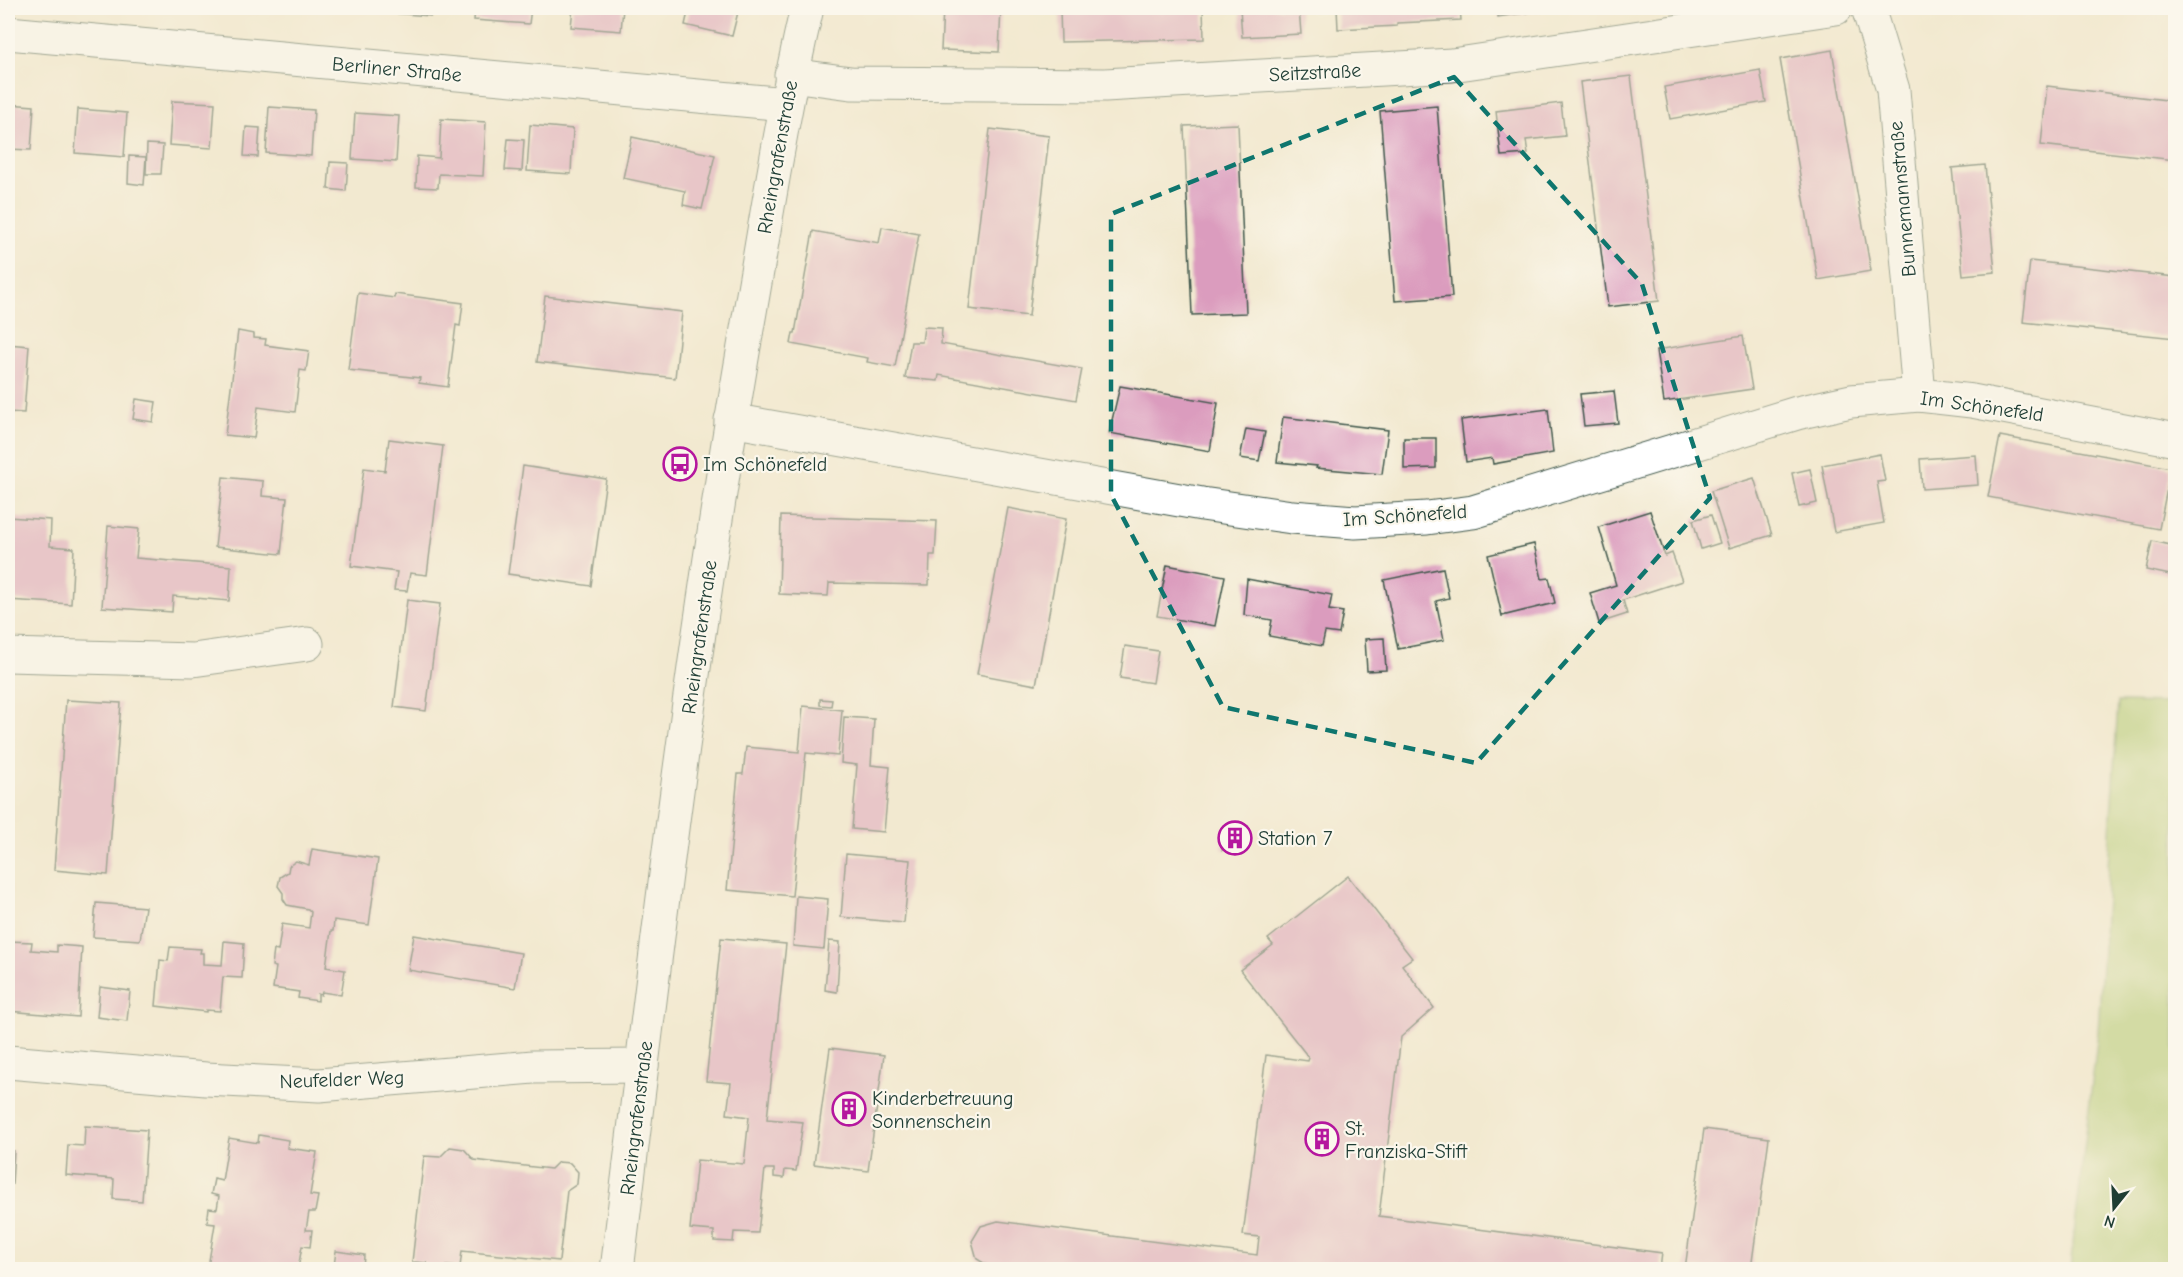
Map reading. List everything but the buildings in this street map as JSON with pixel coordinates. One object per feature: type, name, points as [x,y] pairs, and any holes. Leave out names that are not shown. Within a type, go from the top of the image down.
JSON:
[{"type":"street","name":"Rheingrafenstraße","points":[[617,1269],[695,664],[731,420],[788,89],[807,8]]},
{"type":"street","name":"Seitzstraße","points":[[788,89],[852,83],[1105,85],[1452,64],[1836,8]]},
{"type":"street","name":"Bunnemannstraße","points":[[1868,8],[1893,90],[1919,395]]},
{"type":"street","name":"Berliner Straße","points":[[8,33],[788,89]]},
{"type":"street","name":"Im Schönefeld","points":[[731,420],[1202,504],[1292,517],[1355,522],[1428,518],[1473,512],[1797,413],[1851,400],[1919,395],[1972,401],[2175,440]]},
{"type":"street","points":[[8,656],[193,660],[307,644]]},
{"type":"street","name":"Neufelder Weg","points":[[8,1062],[206,1079],[319,1084],[533,1067],[642,1066]]},
{"type":"highlighted area","points":[[1454,77],[1642,284],[1710,498],[1476,763],[1223,707],[1111,495],[1111,214]]},
{"type":"green space","points":[[2118,702],[2175,703],[2175,1269],[2070,1269],[2098,1032]]},
{"type":"place","name":"Im Schönefeld","points":[[680,464]]},
{"type":"place","name":"Station 7","points":[[1235,838]]},
{"type":"place","name":"Kinderbetreuung Sonnenschein","points":[[849,1109]]},
{"type":"place","name":"St. Franziska-Stift","points":[[1322,1139]]}]
